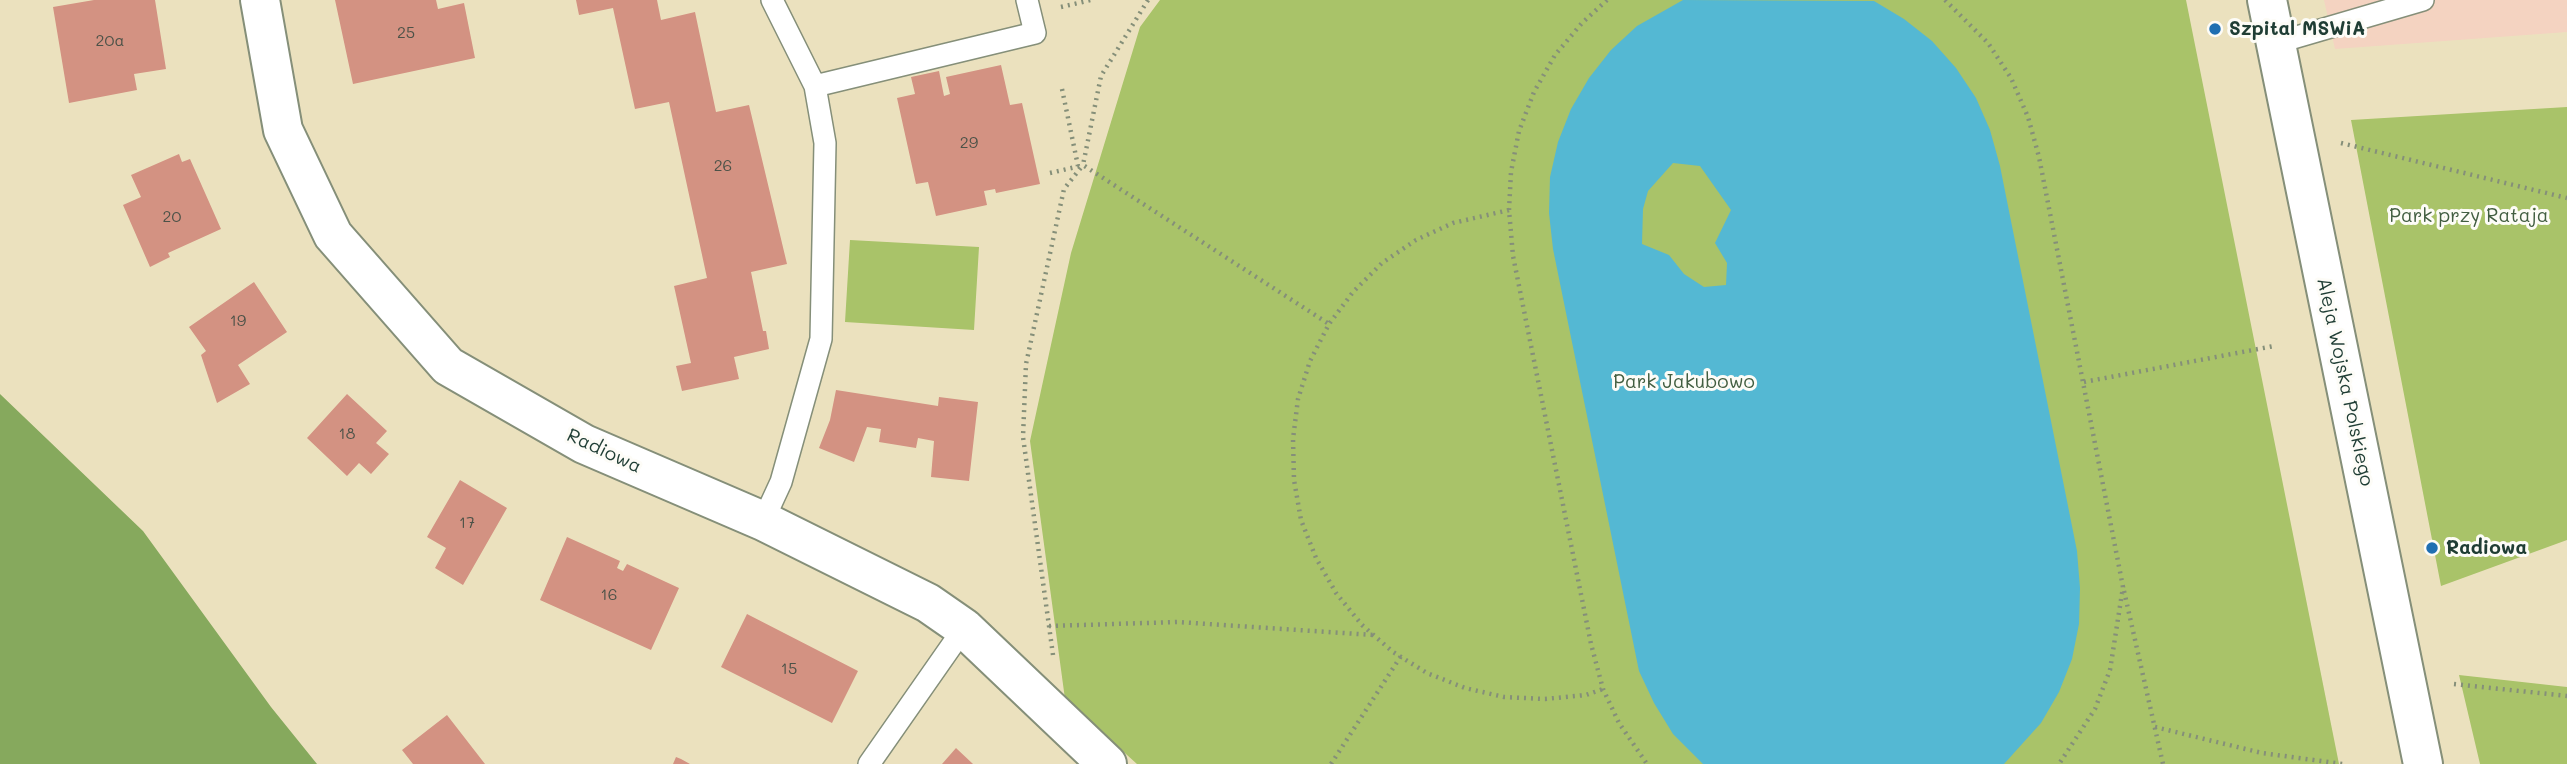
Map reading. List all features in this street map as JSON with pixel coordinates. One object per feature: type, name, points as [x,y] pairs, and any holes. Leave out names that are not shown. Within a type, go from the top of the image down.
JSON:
[{"type":"street","name":"Radiowa","points":[[260,0],[283,130],[333,234],[448,366],[584,444],[763,521],[928,603],[964,628],[1107,764]]},
{"type":"street","name":"Aleja Wojska Polskiego","points":[[2267,0],[2423,764]]},
{"type":"lane","points":[[763,521],[781,482],[821,339],[825,143],[815,86],[772,0]]},
{"type":"lane","points":[[815,86],[1035,33],[1027,0]]},
{"type":"lane","points":[[2276,43],[2358,9],[2423,0]]},
{"type":"lane","points":[[869,764],[964,628]]},
{"type":"path","points":[[1058,8],[1091,0]]},
{"type":"path","points":[[1055,664],[1023,437],[1026,364],[1064,189],[1080,166],[1101,76],[1148,0]]},
{"type":"path","points":[[1607,0],[1582,23],[1555,55],[1534,92],[1519,131],[1511,172],[1509,210],[1518,282],[1591,644],[1604,689],[1619,723],[1647,764]]},
{"type":"path","points":[[1945,0],[1988,43],[2011,78],[2028,117],[2039,157],[2123,587],[2163,764]]},
{"type":"path","points":[[1062,89],[1080,166],[1329,324]]},
{"type":"path","points":[[2342,144],[2567,198]]},
{"type":"path","points":[[1050,173],[1080,166]]},
{"type":"path","points":[[1509,210],[1453,223],[1416,240],[1382,263],[1353,292],[1329,324],[1310,361],[1298,399],[1293,439],[1294,480],[1301,520],[1316,558],[1336,593],[1374,635],[1427,673],[1465,688],[1504,697],[1545,699],[1586,695],[1604,689]]},
{"type":"path","points":[[2084,382],[2274,346]]},
{"type":"path","points":[[2059,764],[2095,709],[2110,670],[2123,587]]},
{"type":"path","points":[[1049,626],[1178,622],[1374,635]]},
{"type":"path","points":[[1331,764],[1401,656]]},
{"type":"path","points":[[2454,684],[2567,696]]},
{"type":"path","points":[[2155,727],[2262,753],[2343,764]]},
{"type":"shaded area","points":[[2324,0],[2567,0],[2567,32],[2335,49]]},
{"type":"green space","name":"Park Jakubowo","points":[[1160,0],[2186,0],[2339,764],[1137,764],[1065,699],[1030,441],[1071,253],[1140,27]]},
{"type":"green space","name":"Park przy Rataja","points":[[2567,107],[2567,540],[2441,586],[2351,120]]},
{"type":"green space","points":[[850,240],[979,247],[974,330],[845,322]]},
{"type":"green space","points":[[0,394],[143,531],[271,707],[317,764],[0,764]]},
{"type":"green space","points":[[2459,675],[2567,687],[2567,764],[2480,764]]},
{"type":"water","points":[[1683,0],[1874,1],[1904,19],[1932,41],[1956,68],[1976,98],[1990,130],[2000,166],[2077,551],[2080,588],[2079,624],[2072,659],[2059,692],[2041,723],[2004,764],[1703,764],[1673,734],[1654,703],[1639,671],[1553,249],[1549,213],[1550,177],[1558,142],[1571,109],[1589,78],[1611,50],[1637,26]],"holes":[[[1673,163],[1700,166],[1731,210],[1715,243],[1727,263],[1726,285],[1704,287],[1684,274],[1669,255],[1642,244],[1643,209],[1648,191]]]},
{"type":"building","points":[[94,0],[155,0],[166,69],[134,74],[137,90],[69,103],[53,7]]},
{"type":"building","points":[[335,0],[436,0],[438,9],[464,3],[475,58],[353,84]]},
{"type":"building","points":[[576,0],[657,0],[661,20],[695,12],[716,112],[749,105],[787,264],[751,272],[769,349],[734,357],[739,379],[682,391],[676,366],[691,363],[674,286],[707,278],[669,102],[635,109],[613,8],[579,15]]},
{"type":"building","points":[[1001,65],[1010,105],[1022,103],[1040,184],[996,193],[995,189],[984,191],[987,205],[936,216],[928,182],[916,184],[897,98],[915,94],[911,77],[939,71],[944,96],[950,94],[946,77]]},
{"type":"building","points":[[179,154],[182,162],[190,159],[221,229],[168,253],[170,257],[150,267],[123,205],[141,197],[131,175]]},
{"type":"building","points":[[254,282],[287,332],[238,365],[250,384],[217,403],[201,355],[206,351],[189,327]]},
{"type":"building","points":[[836,390],[938,406],[939,397],[978,402],[969,481],[931,477],[934,441],[918,438],[916,448],[879,442],[881,429],[867,427],[854,462],[819,448],[830,420]]},
{"type":"building","points":[[347,394],[387,431],[376,443],[389,454],[371,474],[359,463],[347,476],[307,438]]},
{"type":"building","points":[[460,480],[507,508],[463,585],[435,568],[446,548],[427,537]]},
{"type":"building","points":[[567,537],[620,561],[617,568],[623,571],[627,564],[679,588],[651,650],[540,600]]},
{"type":"building","points":[[747,614],[858,671],[832,723],[721,667]]},
{"type":"building","points":[[447,715],[485,764],[413,764],[402,750]]},
{"type":"building","points":[[956,748],[973,764],[942,764]]},
{"type":"building","points":[[676,757],[681,759],[690,764],[673,764]]},
{"type":"place","name":"Szpital MSWiA","points":[[2215,29]]},
{"type":"place","name":"Radiowa","points":[[2432,548]]}]
